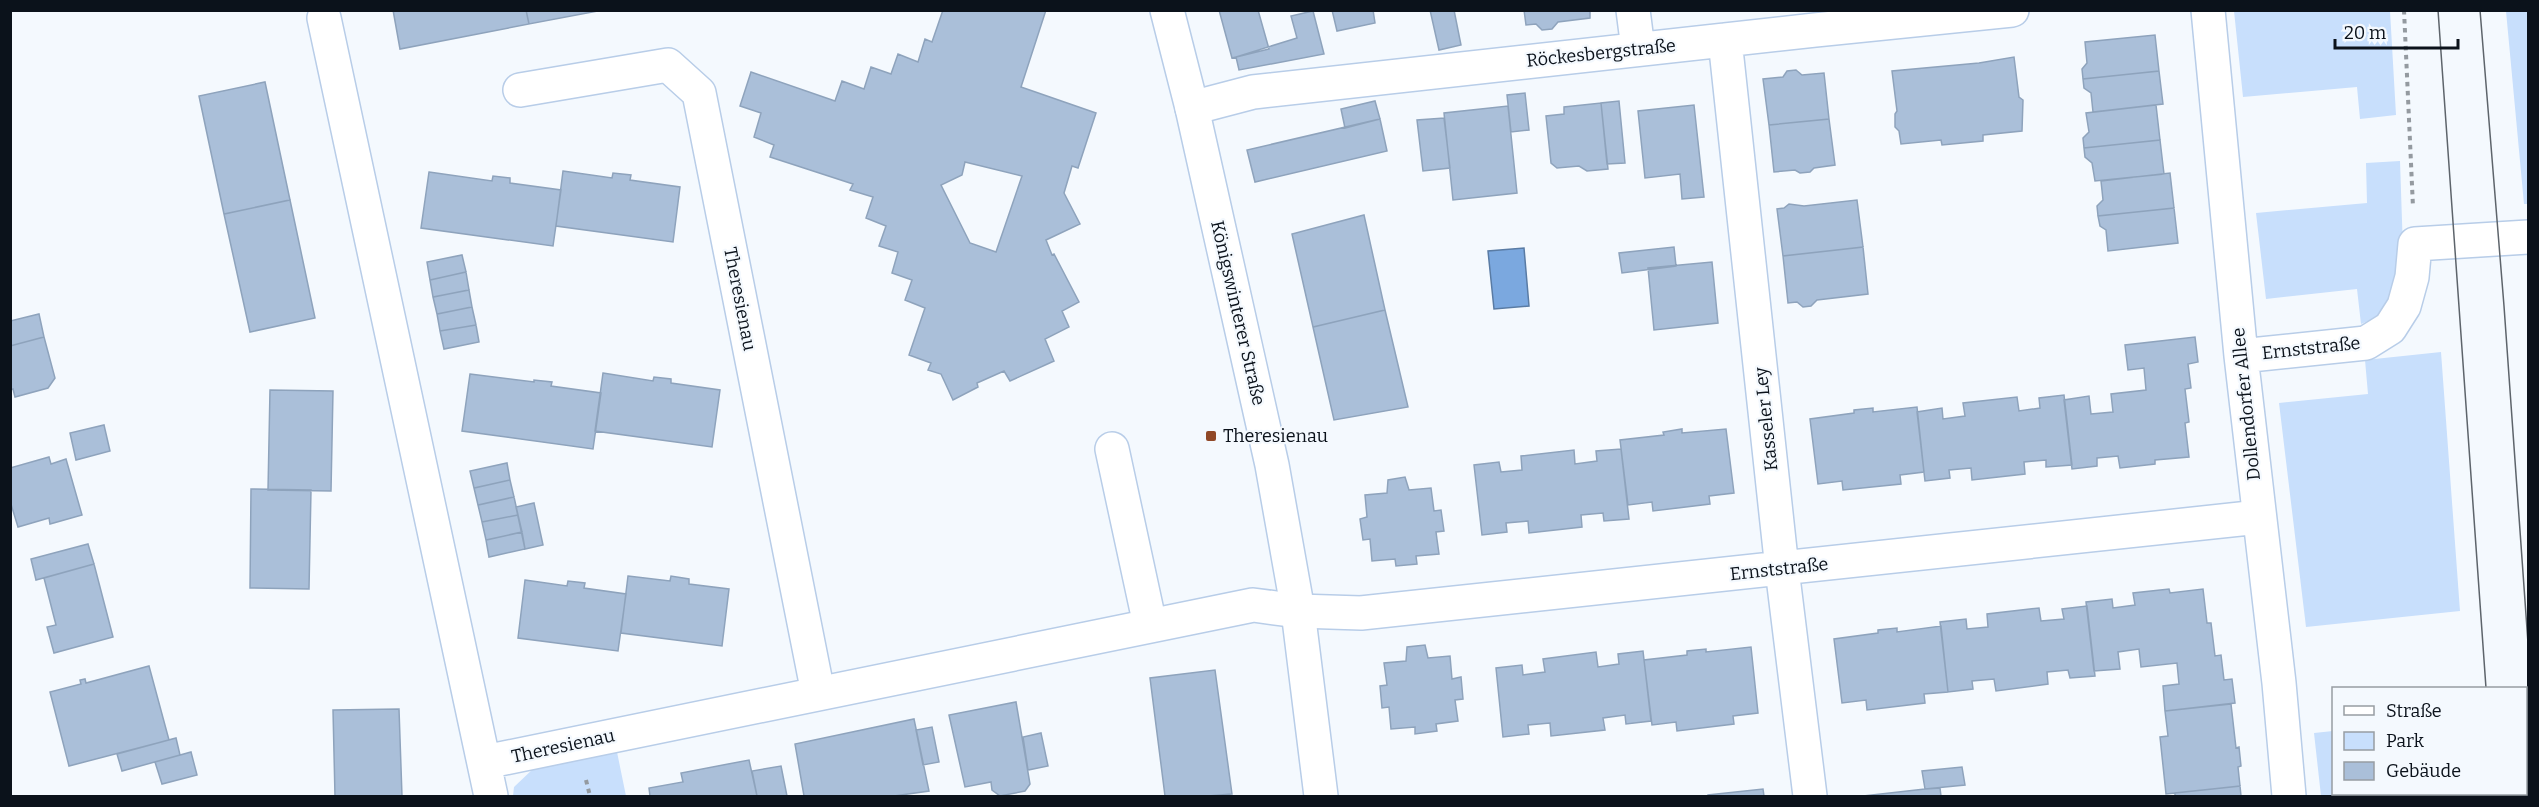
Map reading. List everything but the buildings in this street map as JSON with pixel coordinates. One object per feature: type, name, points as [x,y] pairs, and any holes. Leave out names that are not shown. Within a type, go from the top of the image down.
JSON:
[{"type":"street","name":"Königswinterer Straße","points":[[1167,10],[1192,108],[1272,465],[1298,611],[1321,796]]},
{"type":"street","points":[[1634,10],[1638,49]]},
{"type":"street","name":"Röckesbergstraße","points":[[1192,108],[1253,92],[1725,40],[1814,20],[2012,10]]},
{"type":"street","name":"Dollendorfer Allee","points":[[2208,10],[2241,356],[2279,682],[2289,796]]},
{"type":"street","points":[[324,18],[491,796]]},
{"type":"street","name":"Kasseler Ley","points":[[1725,40],[1782,568],[1810,796]]},
{"type":"street","name":"Theresienau","points":[[520,90],[668,65],[699,93],[818,693]]},
{"type":"street","points":[[2415,244],[2529,237]]},
{"type":"street","name":"Ernststraße","points":[[2241,356],[2366,344],[2390,328],[2404,306],[2412,277],[2415,244]]},
{"type":"street","points":[[1112,449],[1149,625]]},
{"type":"street","name":"Ernststraße","points":[[1298,611],[1361,613],[2259,517]]},
{"type":"street","name":"Theresienau","points":[[485,762],[1252,605],[1298,611]]},
{"type":"path","points":[[2404,10],[2415,244]]},
{"type":"green space","points":[[2234,11],[2390,11],[2396,115],[2360,119],[2357,87],[2243,97]]},
{"type":"green space","points":[[2506,11],[2528,11],[2528,204],[2524,204]]},
{"type":"green space","points":[[2400,161],[2404,280],[2383,315],[2361,324],[2357,289],[2266,299],[2256,213],[2367,203],[2366,163]]},
{"type":"green space","points":[[2441,352],[2460,611],[2306,627],[2279,403],[2368,394],[2365,360]]},
{"type":"green space","points":[[2332,731],[2332,795],[2474,796],[2321,796],[2314,733]]},
{"type":"green space","points":[[617,752],[626,796],[513,796],[514,787],[534,768]]},
{"type":"water","points":[[1524,248],[1529,306],[1494,309],[1488,251]]},
{"type":"tram line","points":[[2438,10],[2486,687]]},
{"type":"tram line","points":[[2480,10],[2528,643]]},
{"type":"place","name":"Theresienau","points":[[1211,436]]}]
